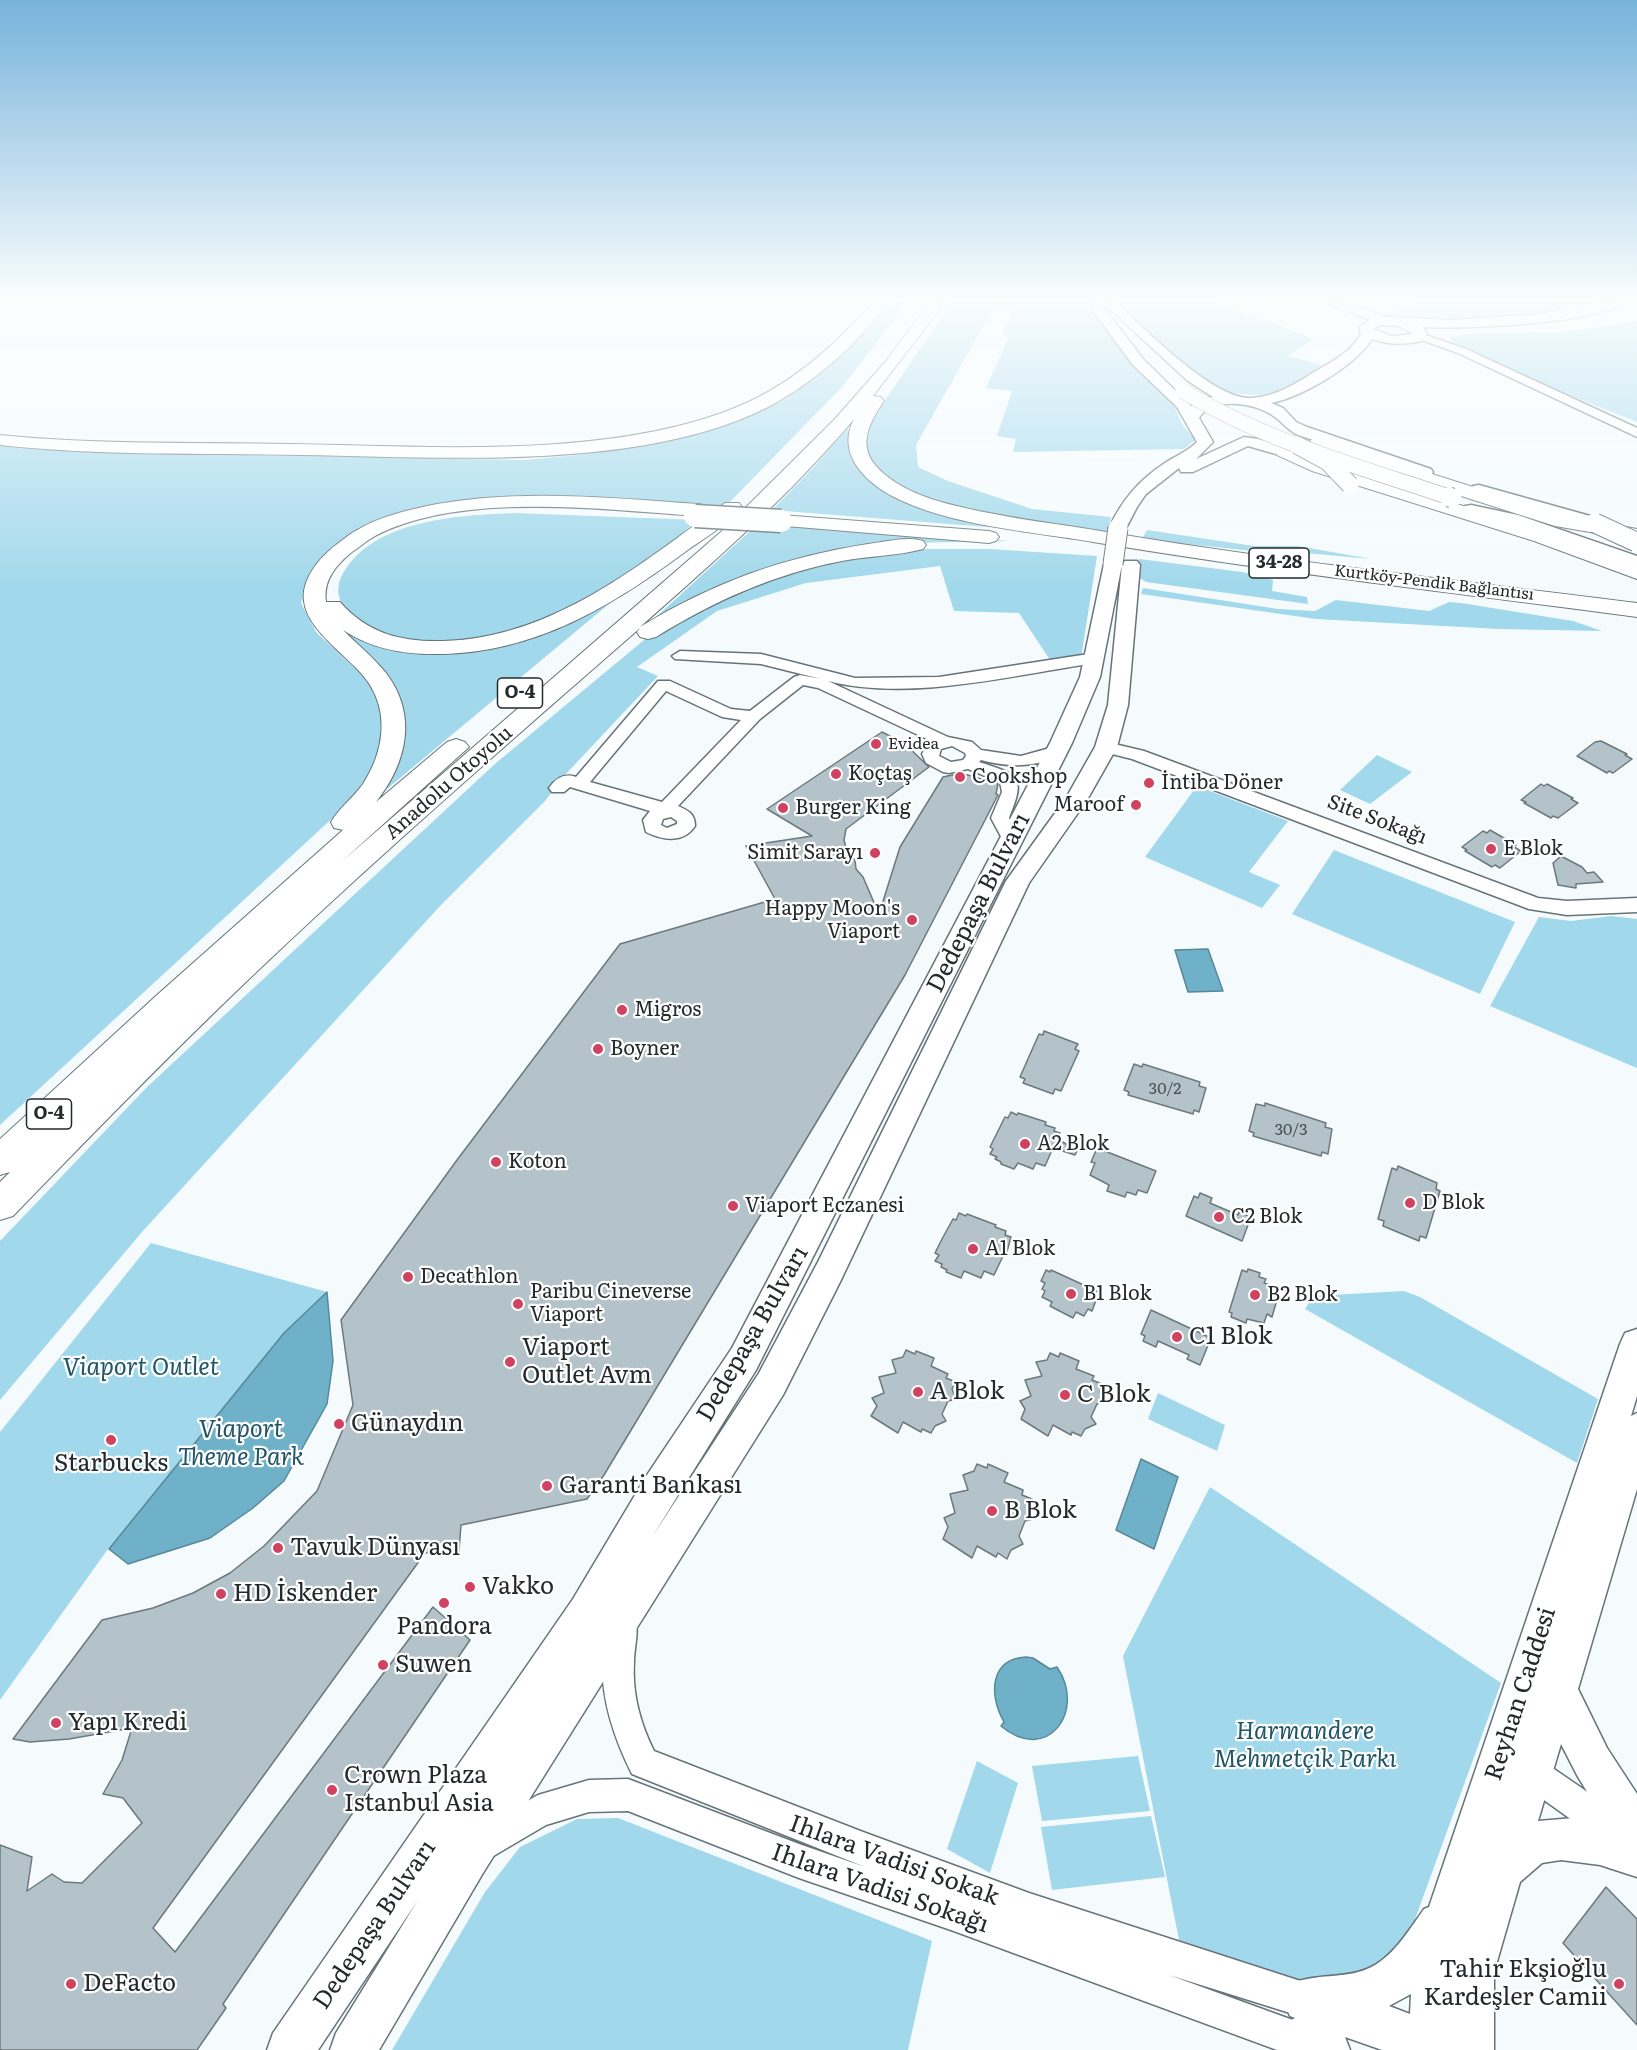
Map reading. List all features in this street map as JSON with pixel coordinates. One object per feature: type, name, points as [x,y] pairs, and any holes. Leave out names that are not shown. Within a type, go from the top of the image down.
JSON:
[{"type":"highway","points":[[0,432],[91,438],[418,444],[550,443],[616,437],[706,416],[752,397]]},
{"type":"highway","points":[[0,440],[106,447],[519,451],[625,443],[708,423],[741,412],[772,397]]},
{"type":"highway","name":"Anadolu Otoyolu","points":[[0,1161],[99,1066],[322,862],[663,573],[811,432],[843,397]]},
{"type":"highway","name":"Anadolu Otoyolu","points":[[0,1205],[226,982],[497,740],[706,560],[793,474],[862,397]]},
{"type":"highway","points":[[878,397],[858,431],[859,452],[877,477],[907,495],[959,513],[1161,551]]},
{"type":"highway","points":[[1291,435],[1328,462],[1363,496],[1388,506],[1475,524],[1593,558],[1637,574]]},
{"type":"highway","points":[[1291,435],[1457,494],[1604,531],[1637,543]]},
{"type":"highway","points":[[1291,435],[1297,458],[1569,546],[1637,574]]},
{"type":"highway","points":[[697,513],[496,509],[441,515],[416,521],[376,537],[347,557],[333,577],[329,596],[331,607],[349,626],[379,640],[396,644],[450,648],[508,639],[553,625],[588,609],[637,577],[740,501]]},
{"type":"highway","points":[[99,1066],[222,936],[301,865],[353,813],[379,782],[388,763],[395,739],[396,718],[391,701],[380,681],[331,630],[315,605],[319,577],[339,551],[354,540],[388,524],[426,512],[467,505],[540,503],[782,518],[1161,551]]},
{"type":"highway","points":[[497,740],[559,701],[646,633],[682,609],[750,578],[799,563],[870,549],[943,544],[1161,551]]},
{"type":"highway","name":"Kurtköy-Pendik Bağlantısı","points":[[1161,551],[1637,609]]},
{"type":"highway","name":"Kurtköy-Pendik Bağlantısı","points":[[1161,551],[1637,621]]},
{"type":"highway","points":[[1542,597],[1637,602]]},
{"type":"highway","points":[[1561,610],[1637,626]]},
{"type":"main road","points":[[1122,565],[1126,529],[1125,510],[1134,496],[1174,464],[1202,448],[1205,442],[1194,420],[1175,397]]},
{"type":"main road","points":[[1197,397],[1215,411],[1291,435],[1432,499],[1527,525],[1637,562]]},
{"type":"main road","points":[[1229,397],[1277,410],[1291,435]]},
{"type":"main road","points":[[1280,397],[1244,401],[1215,401],[1199,406],[1193,411],[1194,420],[1219,437],[1248,442],[1267,440],[1282,434],[1291,435]]},
{"type":"main road","points":[[1291,435],[1295,402],[1302,397]]},
{"type":"main road","points":[[1126,529],[1146,498],[1175,474],[1248,442],[1309,433],[1402,465],[1595,523],[1637,543]]},
{"type":"main road","points":[[1457,494],[1527,525]]},
{"type":"main road","name":"Dedepaşa Bulvarı","points":[[290,2050],[587,1613],[660,1488],[744,1359],[1057,751],[1092,668],[1122,565]]},
{"type":"main road","name":"Dedepaşa Bulvarı","points":[[353,2050],[468,1858],[628,1604],[771,1384],[829,1272],[1018,881],[1080,793],[1106,747],[1118,705],[1120,687],[1122,565]]},
{"type":"main road","points":[[1092,668],[1114,677],[1120,687]]},
{"type":"main road","points":[[1029,804],[1033,810],[1042,815],[1053,816],[1067,811]]},
{"type":"main road","name":"Reyhan Caddesi","points":[[1443,2049],[1471,1972],[1502,1869],[1517,1761],[1637,1344]]},
{"type":"main road","name":"Reyhan Caddesi","points":[[1443,2049],[1434,1970],[1449,1914],[1517,1761],[1558,1690],[1637,1430]]},
{"type":"main road","points":[[1558,1690],[1576,1735],[1596,1772],[1637,1830]]},
{"type":"main road","points":[[1502,1869],[1534,1844],[1563,1839],[1612,1846],[1637,1855]]},
{"type":"main road","points":[[1311,2035],[1371,1991],[1389,1982],[1412,1962],[1449,1914]]},
{"type":"main road","points":[[1311,2035],[1443,2049]]},
{"type":"street","points":[[1559,397],[1637,433]]},
{"type":"street","points":[[680,656],[761,659],[855,683],[939,682],[1092,668]]},
{"type":"street","points":[[579,784],[664,684],[728,714],[754,716]]},
{"type":"street","points":[[669,811],[754,716],[803,688]]},
{"type":"street","points":[[803,688],[938,746],[959,742],[971,758],[1008,779],[1011,792],[1000,818],[1011,840]]},
{"type":"street","points":[[669,811],[709,775],[745,736],[803,688]]},
{"type":"street","points":[[938,746],[932,759],[942,766],[956,768],[971,758],[1015,763],[1041,759],[1057,751]]},
{"type":"street","name":"Site Sokağı","points":[[1106,747],[1138,755],[1536,904],[1567,908],[1637,905]]},
{"type":"street","points":[[558,788],[567,780],[669,811]]},
{"type":"street","name":"Ihlara Vadisi Sokak","points":[[628,1604],[621,1635],[619,1681],[624,1721],[629,1738],[643,1763],[808,1830],[1087,1930],[1311,2035]]},
{"type":"street","points":[[1517,1761],[1637,1846]]},
{"type":"street","name":"Ihlara Vadisi Sokağı","points":[[468,1858],[501,1832],[538,1811],[589,1796],[628,1795],[799,1862],[1311,2035]]},
{"type":"green space","points":[[833,397],[726,506],[523,501],[400,515],[310,576],[301,603],[316,632],[367,680],[383,709],[384,745],[364,789],[0,1125],[0,444],[76,452],[524,460],[589,454],[653,443],[726,425],[787,398]]},
{"type":"green space","points":[[887,397],[943,397],[916,445],[918,467],[948,481],[1032,509],[1111,517],[1106,535],[1002,519],[959,509],[919,496],[887,478],[868,456],[866,428]]},
{"type":"green space","points":[[1010,397],[1166,397],[1173,403],[1182,424],[1195,440],[1184,449],[1013,452],[1016,439],[997,436]]},
{"type":"green space","points":[[1573,397],[1637,397],[1637,422]]},
{"type":"green space","points":[[848,428],[850,448],[872,479],[1000,528],[772,510]]},
{"type":"green space","points":[[515,513],[698,520],[655,557],[593,599],[542,622],[470,642],[429,643],[393,638],[354,618],[339,597],[339,584],[345,570],[360,553],[378,540],[399,530],[446,518]]},
{"type":"green space","points":[[759,523],[1009,541],[904,543],[841,551],[645,627]]},
{"type":"green space","points":[[1147,530],[1254,546],[1298,546],[1371,559],[1252,551],[1142,539]]},
{"type":"green space","points":[[923,549],[990,549],[1097,556],[1081,658],[1052,663],[1019,613],[954,611],[940,566],[806,583],[717,611],[637,667],[658,676],[564,776],[545,801],[440,906],[142,1232],[0,1400],[0,1241],[147,1087],[496,763],[644,640],[702,603],[803,565]]},
{"type":"green space","points":[[1139,559],[1242,572],[1273,580],[1272,591],[1307,597],[1308,604],[1146,582],[1137,576]]},
{"type":"green space","points":[[1143,588],[1278,609],[1315,611],[1336,600],[1429,611],[1449,602],[1461,603],[1573,621],[1602,631],[1499,629],[1316,619],[1141,594]]},
{"type":"green space","points":[[616,598],[358,813],[402,732],[338,625],[443,652]]},
{"type":"green space","points":[[1377,755],[1412,772],[1370,804],[1340,790]]},
{"type":"green space","points":[[1197,786],[1288,821],[1249,872],[1280,885],[1262,908],[1145,857]]},
{"type":"green space","points":[[1334,850],[1515,922],[1480,994],[1292,914]]},
{"type":"green space","points":[[1611,916],[1637,919],[1637,1068],[1490,1006],[1539,917],[1571,921]]},
{"type":"green space","name":"Viaport Outlet","points":[[151,1243],[327,1292],[327,1404],[284,1481],[210,1538],[128,1564],[108,1549],[0,1700],[0,1432]]},
{"type":"green space","points":[[1404,1291],[1420,1297],[1598,1399],[1577,1463],[1305,1309],[1313,1296]]},
{"type":"green space","points":[[1158,1393],[1225,1425],[1217,1451],[1148,1419]]},
{"type":"green space","name":"Harmandere Mehmetçik Parkı","points":[[1210,1487],[1501,1683],[1410,1933],[1377,1968],[1300,1985],[1179,1940],[1123,1656]]},
{"type":"green space","points":[[1138,1756],[1150,1811],[1042,1821],[1032,1766]]},
{"type":"green space","points":[[977,1761],[1018,1783],[990,1873],[947,1849]]},
{"type":"green space","points":[[1151,1816],[1165,1877],[1052,1890],[1041,1827]]},
{"type":"green space","points":[[618,1818],[932,1941],[908,2050],[392,2050],[485,1892],[520,1847],[577,1819]]},
{"type":"shaded area","points":[[1208,949],[1223,991],[1188,992],[1175,950]]},
{"type":"shaded area","name":"Viaport Theme Park","points":[[327,1292],[333,1361],[327,1404],[284,1481],[253,1508],[210,1538],[128,1564],[109,1549],[284,1333]]},
{"type":"shaded area","points":[[1141,1459],[1178,1477],[1154,1549],[1116,1530]]},
{"type":"shaded area","points":[[1033,1658],[1050,1669],[1057,1667],[1065,1684],[1067,1700],[1065,1715],[1057,1728],[1047,1736],[1033,1739],[1018,1736],[1001,1726],[1004,1722],[999,1712],[995,1691],[996,1680],[1005,1664],[1014,1659]]},
{"type":"building","name":"Viaport Outlet Avm","points":[[882,732],[904,743],[929,767],[846,829],[844,840],[847,851],[855,860],[856,869],[863,877],[879,914],[900,847],[943,777],[961,773],[998,784],[996,794],[998,795],[905,975],[604,1475],[587,1499],[461,1525],[459,1551],[425,1553],[153,1928],[175,1952],[433,1607],[470,1640],[223,2004],[226,2008],[197,2050],[0,2050],[0,1845],[32,1857],[27,1891],[52,1874],[64,1882],[82,1883],[142,1823],[123,1798],[103,1794],[122,1760],[132,1728],[69,1739],[30,1742],[13,1739],[102,1620],[153,1608],[193,1593],[230,1573],[264,1546],[317,1491],[353,1405],[341,1320],[457,1160],[620,944],[775,899],[746,846],[812,836],[767,809]]},
{"type":"building","points":[[1601,741],[1627,754],[1625,755],[1632,759],[1613,773],[1609,771],[1607,773],[1577,756],[1595,742]]},
{"type":"building","points":[[1541,784],[1544,786],[1547,784],[1578,803],[1558,818],[1553,816],[1551,818],[1521,800]]},
{"type":"building","name":"E Blok","points":[[1490,830],[1516,845],[1514,847],[1521,851],[1500,868],[1495,865],[1492,867],[1462,847],[1483,831],[1487,833]]},
{"type":"building","name":"E Blok","points":[[1561,856],[1582,867],[1587,873],[1594,872],[1603,882],[1576,884],[1576,888],[1558,885],[1553,863]]},
{"type":"building","points":[[1044,1031],[1078,1044],[1075,1049],[1079,1051],[1061,1091],[1055,1089],[1053,1094],[1023,1083],[1025,1079],[1020,1077],[1039,1034],[1043,1035]]},
{"type":"building","points":[[1134,1064],[1142,1067],[1143,1064],[1200,1082],[1199,1086],[1206,1088],[1199,1112],[1194,1110],[1193,1114],[1128,1095],[1129,1092],[1124,1090]]},
{"type":"building","points":[[1265,1103],[1326,1123],[1325,1127],[1332,1129],[1328,1154],[1322,1152],[1321,1156],[1253,1136],[1254,1133],[1249,1131],[1256,1104],[1265,1106]]},
{"type":"building","name":"A2 Blok","points":[[1011,1112],[1046,1122],[1045,1125],[1055,1128],[1054,1131],[1060,1133],[1058,1139],[1077,1151],[1075,1155],[1053,1148],[1045,1166],[1036,1163],[1033,1169],[1018,1163],[1014,1169],[1001,1164],[995,1159],[997,1157],[990,1154],[993,1149],[990,1147],[1005,1117],[1008,1118]]},
{"type":"building","points":[[1097,1148],[1156,1171],[1147,1193],[1138,1190],[1136,1195],[1127,1192],[1125,1197],[1107,1191],[1109,1185],[1090,1175],[1095,1163],[1091,1162]]},
{"type":"building","name":"D Blok","points":[[1398,1166],[1437,1183],[1436,1189],[1440,1191],[1426,1238],[1420,1236],[1419,1241],[1383,1226],[1384,1221],[1378,1219],[1392,1168],[1397,1170]]},
{"type":"building","name":"C2 Blok","points":[[1200,1193],[1212,1198],[1210,1203],[1238,1215],[1239,1212],[1251,1217],[1242,1241],[1186,1216],[1194,1196],[1198,1198]]},
{"type":"building","name":"A1 Blok","points":[[959,1213],[996,1225],[995,1227],[1006,1231],[1005,1235],[1011,1237],[1006,1255],[1004,1254],[994,1275],[984,1271],[981,1278],[964,1271],[961,1278],[946,1272],[947,1270],[941,1267],[942,1264],[935,1261],[939,1255],[935,1253],[942,1239]]},
{"type":"building","name":"B2 Blok","points":[[1248,1269],[1260,1273],[1259,1277],[1266,1279],[1264,1283],[1273,1286],[1271,1293],[1278,1296],[1272,1317],[1267,1314],[1264,1323],[1247,1319],[1246,1323],[1231,1317],[1232,1313],[1229,1312],[1242,1270],[1247,1272]]},
{"type":"building","name":"B1 Blok","points":[[1046,1270],[1050,1272],[1051,1270],[1099,1292],[1092,1311],[1088,1309],[1084,1316],[1076,1312],[1073,1318],[1050,1306],[1052,1302],[1042,1297],[1045,1283],[1041,1281]]},
{"type":"building","name":"C1 Blok","points":[[1151,1310],[1211,1338],[1200,1365],[1187,1359],[1189,1355],[1158,1341],[1156,1347],[1143,1341],[1145,1336],[1141,1334]]},
{"type":"building","name":"A Blok","points":[[906,1350],[934,1358],[931,1366],[948,1374],[946,1378],[956,1382],[952,1389],[956,1399],[948,1401],[942,1414],[946,1421],[935,1426],[931,1433],[922,1429],[921,1432],[903,1422],[898,1433],[871,1416],[877,1406],[872,1398],[884,1393],[879,1377],[896,1373],[892,1360],[903,1357]]},
{"type":"building","name":"C Blok","points":[[1050,1353],[1059,1357],[1060,1353],[1079,1361],[1076,1369],[1094,1376],[1092,1380],[1102,1384],[1100,1392],[1104,1402],[1097,1404],[1091,1417],[1096,1424],[1085,1429],[1081,1436],[1072,1432],[1071,1435],[1053,1425],[1048,1436],[1021,1419],[1025,1409],[1020,1401],[1031,1396],[1025,1380],[1042,1376],[1036,1362],[1047,1360]]},
{"type":"building","name":"B Blok","points":[[977,1464],[987,1468],[988,1464],[1008,1473],[1004,1482],[1023,1490],[1022,1495],[1032,1499],[1029,1508],[1033,1519],[1025,1521],[1019,1536],[1023,1544],[1011,1550],[1007,1559],[998,1553],[996,1557],[977,1546],[972,1558],[943,1539],[948,1527],[944,1518],[955,1513],[950,1494],[968,1490],[963,1475],[974,1471]]},
{"type":"building","name":"Tahir Ekşioğlu Kardeşler Camii","points":[[1606,1887],[1637,1919],[1637,2025],[1563,1943]]},
{"type":"place","name":"Evidea","points":[[876,744]]},
{"type":"place","name":"Koçtaş","points":[[836,774]]},
{"type":"place","name":"Cookshop","points":[[960,777]]},
{"type":"place","name":"İntiba Döner","points":[[1149,783]]},
{"type":"place","name":"Maroof","points":[[1136,805]]},
{"type":"place","name":"Burger King","points":[[783,808]]},
{"type":"place","name":"E Blok","points":[[1491,849]]},
{"type":"place","name":"Simit Sarayı","points":[[875,853]]},
{"type":"place","name":"Happy Moon's Viaport","points":[[912,920]]},
{"type":"place","name":"Migros","points":[[622,1010]]},
{"type":"place","name":"Boyner","points":[[598,1049]]},
{"type":"place","name":"A2 Blok","points":[[1025,1144]]},
{"type":"place","name":"Koton","points":[[496,1162]]},
{"type":"place","name":"D Blok","points":[[1410,1203]]},
{"type":"place","name":"Viaport Eczanesi","points":[[733,1206]]},
{"type":"place","name":"C2 Blok","points":[[1219,1217]]},
{"type":"place","name":"A1 Blok","points":[[973,1249]]},
{"type":"place","name":"Decathlon","points":[[408,1277]]},
{"type":"place","name":"B1 Blok","points":[[1071,1294]]},
{"type":"place","name":"B2 Blok","points":[[1255,1295]]},
{"type":"place","name":"Paribu Cineverse Viaport","points":[[518,1304]]},
{"type":"place","name":"C1 Blok","points":[[1177,1337]]},
{"type":"place","name":"Viaport Outlet Avm","points":[[510,1362]]},
{"type":"place","name":"A Blok","points":[[918,1392]]},
{"type":"place","name":"C Blok","points":[[1065,1395]]},
{"type":"place","name":"Günaydın","points":[[339,1424]]},
{"type":"place","name":"Starbucks","points":[[111,1440]]},
{"type":"place","name":"Garanti Bankası","points":[[547,1486]]},
{"type":"place","name":"B Blok","points":[[992,1511]]},
{"type":"place","name":"Tavuk Dünyası","points":[[278,1548]]},
{"type":"place","name":"Vakko","points":[[470,1587]]},
{"type":"place","name":"HD İskender","points":[[221,1594]]},
{"type":"place","name":"Pandora","points":[[444,1603]]},
{"type":"place","name":"Suwen","points":[[383,1665]]},
{"type":"place","name":"Yapı Kredi","points":[[56,1723]]},
{"type":"place","name":"Crown Plaza Istanbul Asia","points":[[332,1790]]},
{"type":"place","name":"DeFacto","points":[[71,1984]]},
{"type":"place","name":"Tahir Ekşioğlu Kardeşler Camii","points":[[1619,1984]]}]
